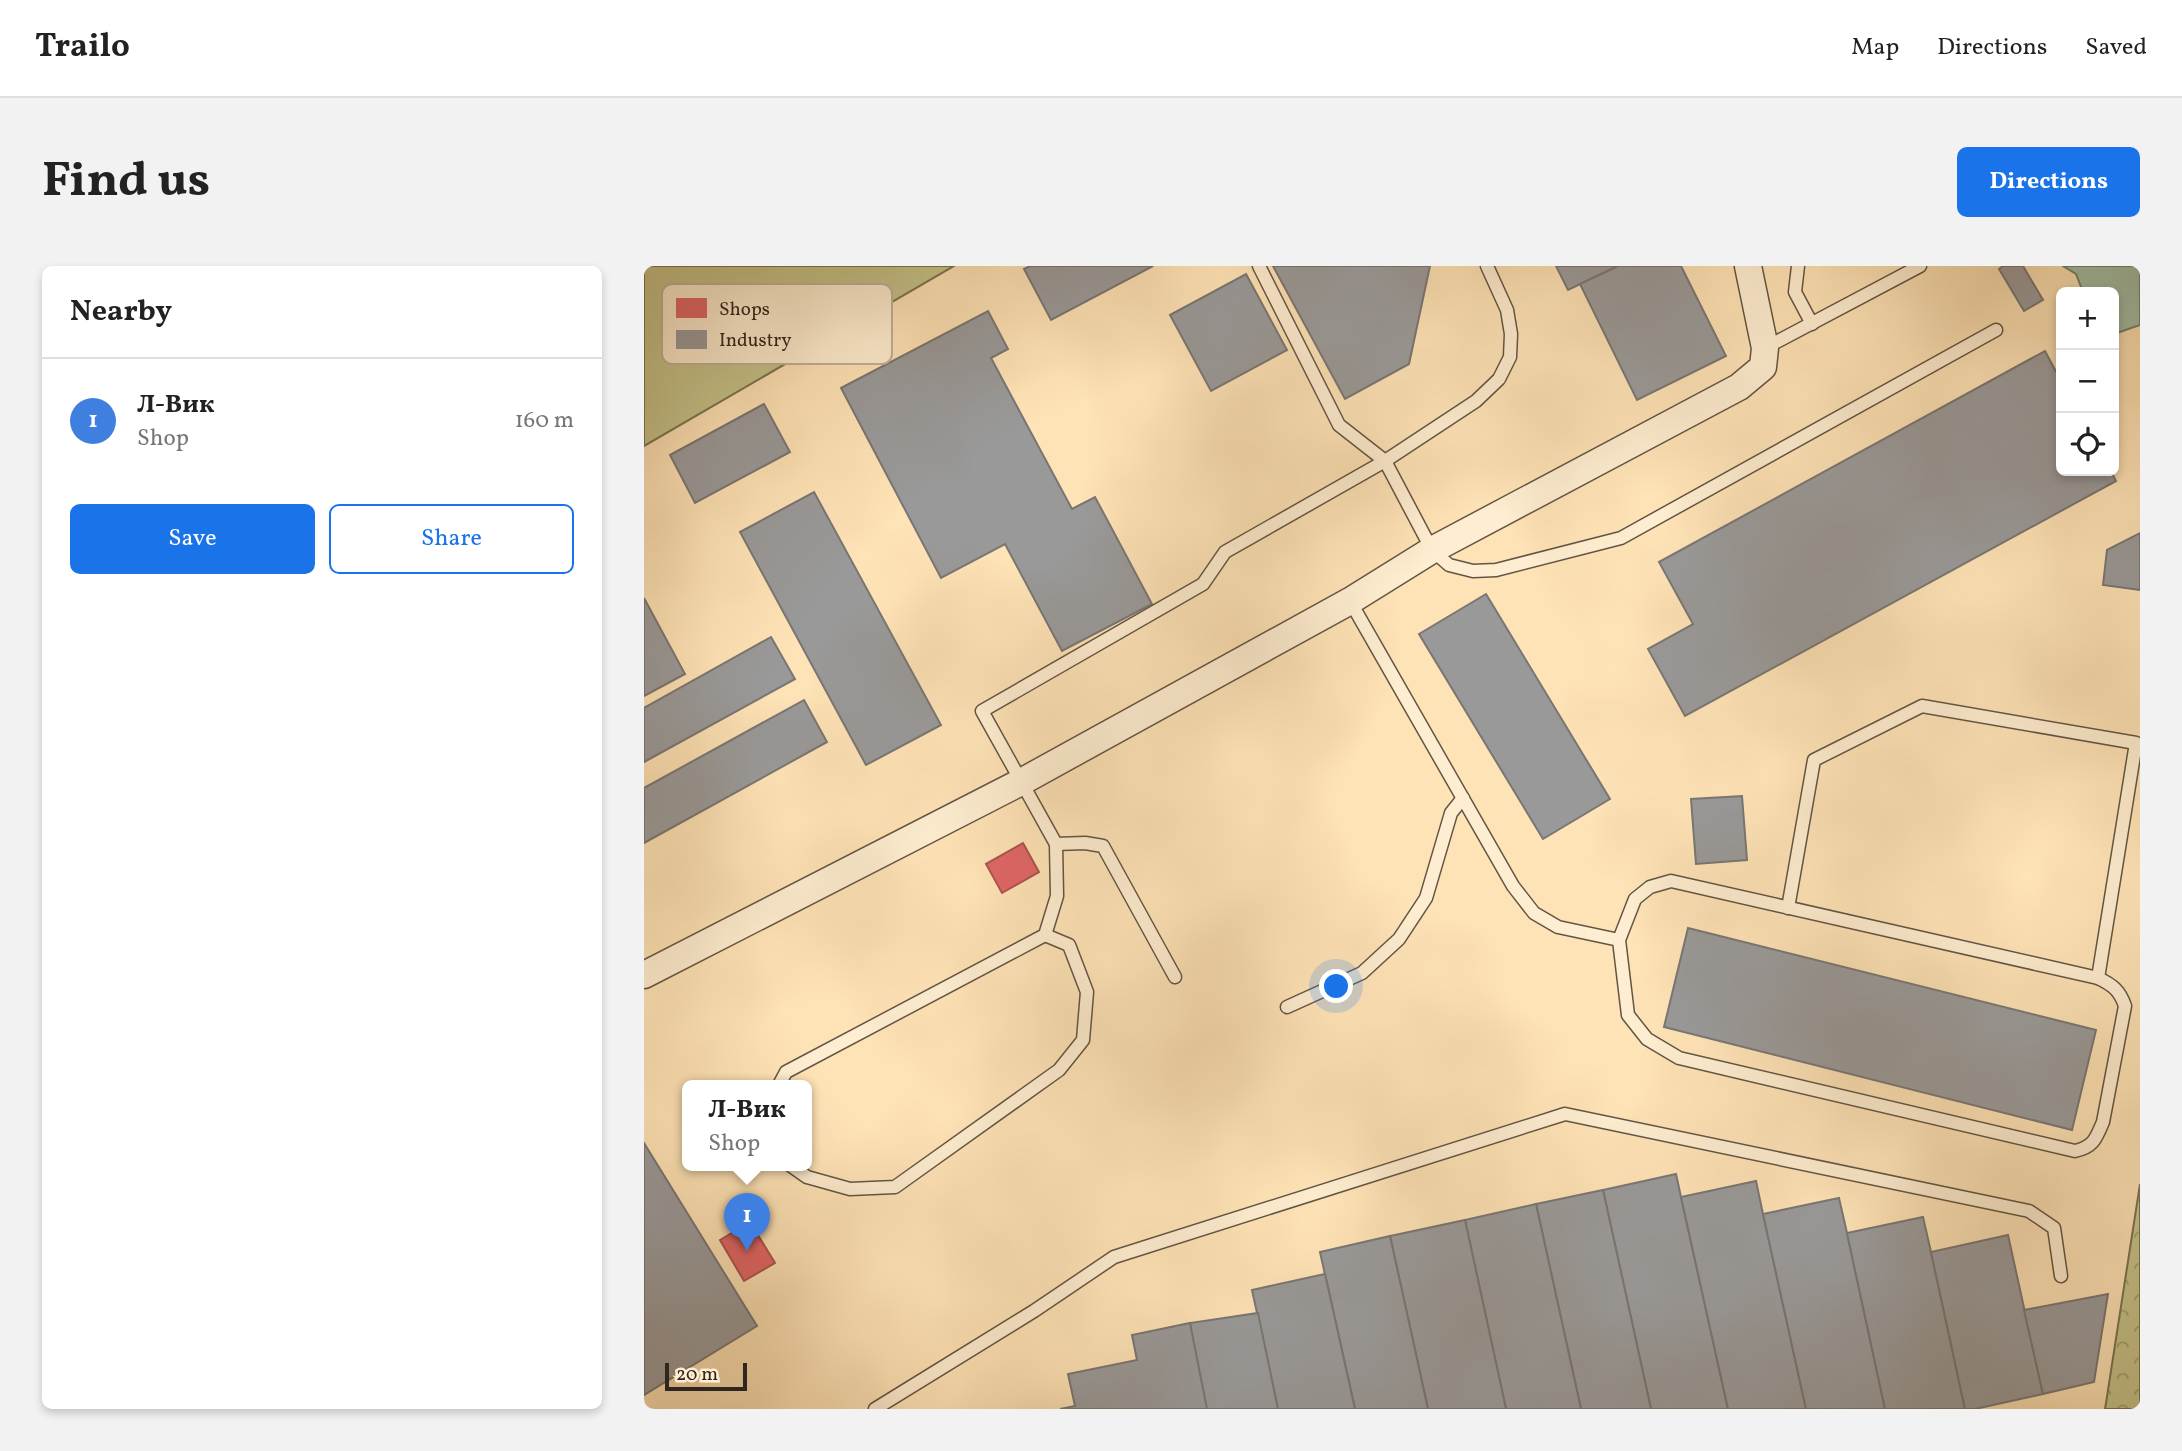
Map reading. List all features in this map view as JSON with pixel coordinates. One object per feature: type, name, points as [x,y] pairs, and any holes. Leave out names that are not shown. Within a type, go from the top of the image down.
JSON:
[{"type":"street","points":[[644,975],[1021,782],[1350,601],[1432,550],[1739,387],[1763,367],[1765,348],[1748,266]]},
{"type":"lane","points":[[1259,266],[1339,425],[1385,461],[1432,550],[1449,565],[1473,571],[1496,570],[1621,538],[1996,330]]},
{"type":"lane","points":[[782,1080],[786,1072],[1045,935],[1057,896],[1056,844],[982,710],[1203,584],[1225,552],[1385,461],[1476,401],[1499,379],[1510,357],[1511,334],[1507,310],[1487,266]]},
{"type":"lane","points":[[1798,266],[1795,292],[1812,324]]},
{"type":"lane","points":[[1765,348],[1920,266]]},
{"type":"lane","points":[[1350,601],[1513,886],[1534,913],[1558,927],[1619,940]]},
{"type":"lane","points":[[1788,908],[1814,760],[1922,706],[2136,743],[2098,978]]},
{"type":"lane","points":[[1287,1007],[1362,973],[1399,939],[1426,898],[1451,813],[1463,798]]},
{"type":"lane","points":[[1056,844],[1085,842],[1103,846],[1175,977]]},
{"type":"lane","points":[[1671,881],[1788,908],[2098,978],[2121,993],[2125,1006],[2103,1122],[2095,1139],[2087,1149],[2075,1151],[1679,1058],[1647,1039],[1628,1016],[1619,940],[1635,899],[1650,887],[1671,881]]},
{"type":"lane","points":[[798,1171],[807,1177],[850,1189],[895,1187],[1059,1070],[1083,1040],[1087,992],[1069,945],[1045,935]]},
{"type":"lane","points":[[875,1409],[1034,1311],[1114,1257],[1565,1114],[2029,1211],[2054,1228],[2061,1276]]},
{"type":"green space","points":[[644,266],[954,266],[892,302],[892,284],[662,284],[662,364],[785,364],[644,446]]},
{"type":"green space","points":[[2140,1184],[2140,1409],[2105,1409],[2106,1403]]},
{"type":"shaded area","points":[[2063,266],[2140,266],[2140,325],[2119,332],[2119,287],[2081,287],[2076,274]]},
{"type":"building: Shops","points":[[1023,843],[1039,872],[1002,893],[986,864]]},
{"type":"building: Shops","points":[[750,1222],[775,1263],[744,1281],[720,1240]]},
{"type":"building: Industry","points":[[1030,266],[1153,266],[1051,320],[1024,269]]},
{"type":"building: Industry","points":[[1273,266],[1430,266],[1409,364],[1345,399]]},
{"type":"building: Industry","points":[[1556,266],[1618,266],[1568,290]]},
{"type":"building: Industry","points":[[1618,266],[1681,266],[1726,356],[1637,400],[1580,284]]},
{"type":"building: Industry","points":[[2003,266],[2023,266],[2043,300],[2024,311],[1999,269]]},
{"type":"building: Industry","points":[[1246,274],[1287,350],[1211,391],[1170,315]]},
{"type":"building: Industry","points":[[988,311],[1008,349],[991,358],[1072,509],[1095,497],[1152,604],[1062,651],[1005,544],[941,578],[841,388],[887,364],[892,364],[892,361]]},
{"type":"building: Industry","points":[[2045,351],[2056,372],[2056,476],[2114,476],[2116,481],[1685,716],[1648,649],[1693,624],[1659,562]]},
{"type":"building: Industry","points":[[764,404],[790,452],[695,503],[670,455]]},
{"type":"building: Industry","points":[[814,492],[941,725],[866,765],[740,532]]},
{"type":"building: Industry","points":[[2140,533],[2140,590],[2103,585],[2107,550]]},
{"type":"building: Industry","points":[[1486,594],[1610,799],[1543,839],[1419,634]]},
{"type":"building: Industry","points":[[644,598],[685,674],[644,696]]},
{"type":"building: Industry","points":[[771,637],[795,679],[644,762],[644,708]]},
{"type":"building: Industry","points":[[804,700],[827,742],[644,843],[644,788]]},
{"type":"building: Industry","points":[[1742,796],[1747,860],[1696,864],[1691,799]]},
{"type":"building: Industry","points":[[1688,928],[2096,1030],[2072,1130],[1664,1027]]},
{"type":"building: Industry","points":[[644,1143],[757,1326],[644,1395]]},
{"type":"building: Industry","points":[[1676,1174],[1728,1409],[1651,1409],[1603,1190]]},
{"type":"building: Industry","points":[[1756,1181],[1806,1409],[1728,1409],[1681,1197]]},
{"type":"building: Industry","points":[[1603,1190],[1651,1409],[1581,1409],[1536,1204]]},
{"type":"building: Industry","points":[[1839,1198],[1885,1409],[1806,1409],[1763,1214]]},
{"type":"building: Industry","points":[[1536,1204],[1581,1409],[1506,1409],[1465,1220]]},
{"type":"building: Industry","points":[[1923,1217],[1965,1409],[1885,1409],[1847,1233]]},
{"type":"building: Industry","points":[[1465,1220],[1506,1409],[1428,1409],[1390,1236]]},
{"type":"building: Industry","points":[[2008,1235],[2043,1394],[1965,1409],[1931,1252]]},
{"type":"building: Industry","points":[[1390,1236],[1428,1409],[1355,1409],[1320,1252]]},
{"type":"building: Industry","points":[[1325,1274],[1355,1409],[1278,1409],[1252,1290]]},
{"type":"building: Industry","points":[[2108,1294],[2094,1382],[2043,1394],[2024,1310]]},
{"type":"building: Industry","points":[[1258,1313],[1278,1409],[1204,1409],[1196,1374],[1190,1323]]},
{"type":"building: Industry","points":[[1190,1323],[1207,1409],[1060,1409],[1075,1406],[1068,1374],[1137,1360],[1132,1335]]},
{"type":"place","name":"Л-Вик","points":[[747,1251]]}]
